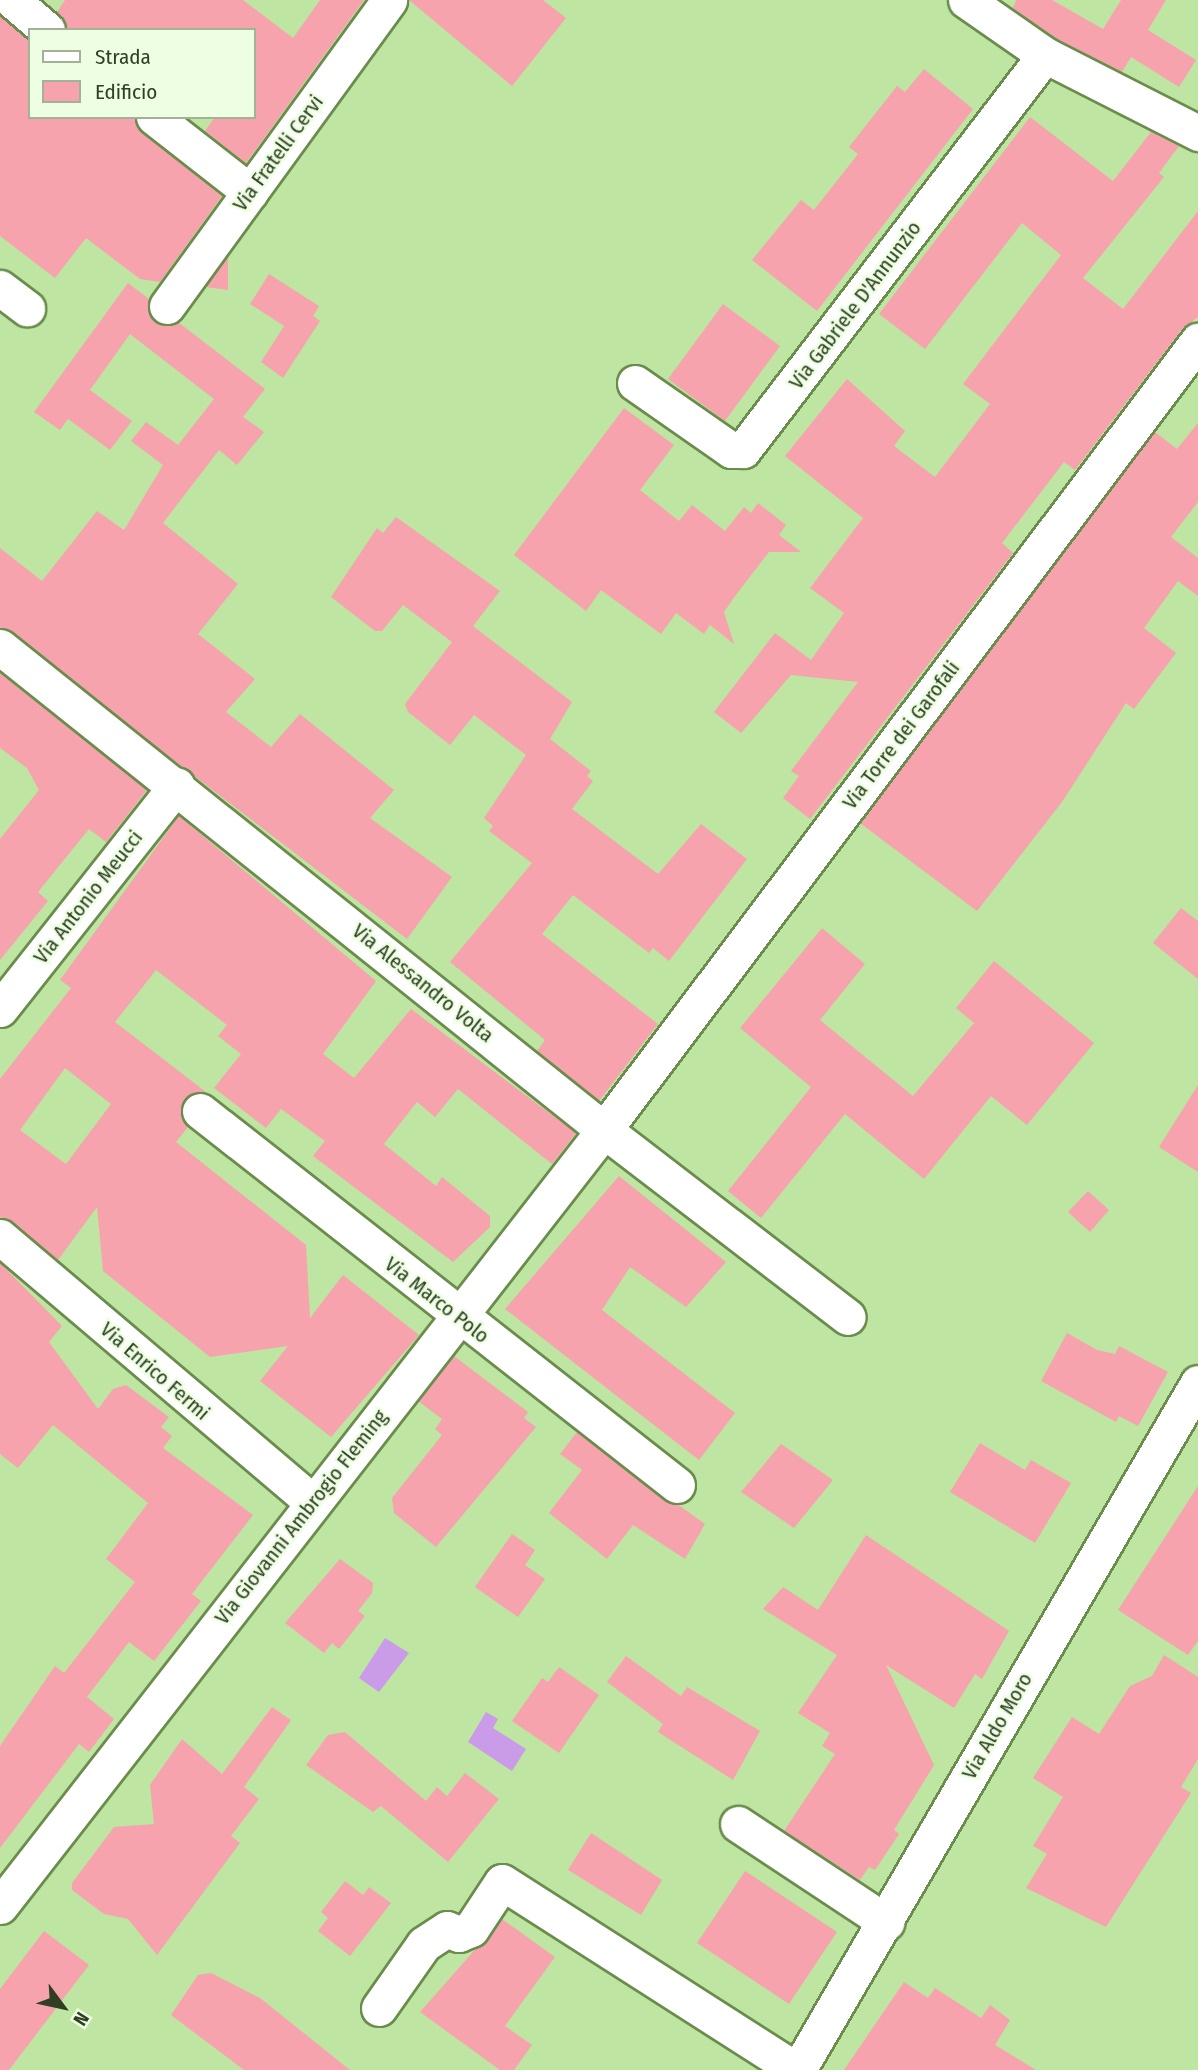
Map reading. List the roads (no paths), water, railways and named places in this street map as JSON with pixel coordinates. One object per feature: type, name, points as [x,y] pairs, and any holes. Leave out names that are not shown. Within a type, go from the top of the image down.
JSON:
[{"type":"street","name":"Via Fratelli Cervi","points":[[167,306],[389,0]]},
{"type":"street","points":[[966,0],[1045,55],[1198,133]]},
{"type":"street","name":"Via Gabriele D'Annunzio","points":[[635,383],[731,450],[743,450],[1045,55]]},
{"type":"street","points":[[158,119],[250,192]]},
{"type":"street","name":"Via Torre dei Garofali","points":[[604,1130],[1198,341]]},
{"type":"street","name":"Via Alessandro Volta","points":[[0,647],[177,785],[604,1130],[848,1317]]},
{"type":"street","name":"Via Antonio Meucci","points":[[0,1009],[177,785]]},
{"type":"street","name":"Via Marco Polo","points":[[200,1111],[457,1317],[677,1485]]},
{"type":"street","name":"Via Giovanni Ambrogio Fleming","points":[[0,1906],[604,1130]]},
{"type":"street","name":"Via Enrico Fermi","points":[[0,1237],[312,1502]]},
{"type":"street","name":"Via Aldo Moro","points":[[797,2070],[886,1922],[1198,1383]]},
{"type":"street","points":[[738,1824],[886,1922]]},
{"type":"street","points":[[379,2008],[424,1944],[447,1929],[459,1934],[471,1929],[502,1882],[797,2070]]}]
